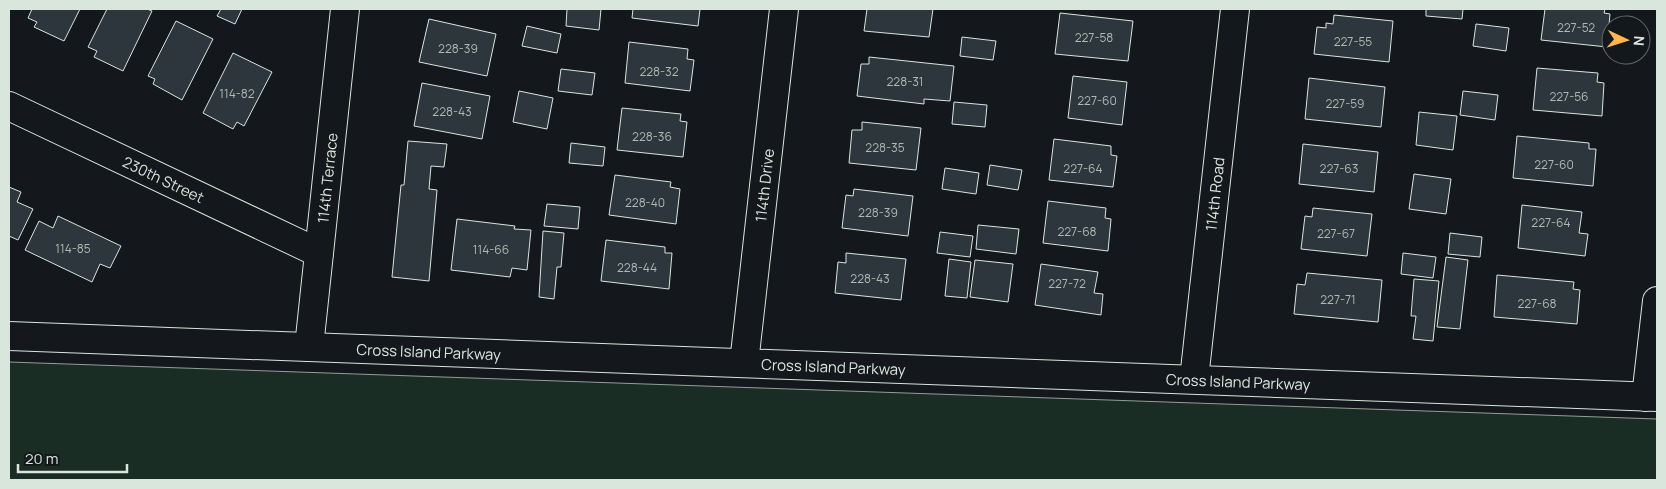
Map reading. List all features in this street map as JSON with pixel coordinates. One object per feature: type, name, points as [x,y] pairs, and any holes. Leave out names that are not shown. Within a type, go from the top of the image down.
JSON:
[{"type":"street","name":"114th Terrace","points":[[309,347],[345,9]]},
{"type":"street","name":"114th Drive","points":[[744,363],[784,9]]},
{"type":"street","name":"114th Road","points":[[1194,379],[1235,9]]},
{"type":"street","name":"230th Street","points":[[9,106],[319,254]]},
{"type":"street","points":[[1652,397],[1657,300]]},
{"type":"street","name":"Cross Island Parkway","points":[[9,336],[1652,397]]},
{"type":"green space","points":[[9,362],[1657,419],[1657,480],[9,480]]},
{"type":"building","points":[[32,9],[80,9],[64,41],[34,27],[37,22],[28,18]]},
{"type":"building","points":[[107,9],[147,9],[152,11],[123,71],[94,57],[97,51],[88,47]]},
{"type":"building","points":[[221,9],[242,9],[235,24],[217,16]]},
{"type":"building","points":[[567,9],[601,9],[599,30],[566,26]]},
{"type":"building","points":[[633,9],[700,9],[698,26],[632,18]]},
{"type":"building","points":[[867,9],[933,9],[929,37],[864,31]]},
{"type":"building","points":[[1426,9],[1463,9],[1462,19],[1426,16]]},
{"type":"building","points":[[1545,9],[1605,9],[1604,13],[1610,14],[1601,15],[1601,46],[1541,40]]},
{"type":"building","points":[[1060,13],[1133,21],[1128,61],[1055,54]]},
{"type":"building","points":[[1334,15],[1393,21],[1389,62],[1314,54],[1317,27],[1326,28],[1326,23],[1333,24]]},
{"type":"building","points":[[429,19],[496,34],[487,76],[419,62]]},
{"type":"building","points":[[176,21],[213,39],[182,100],[153,84],[155,79],[148,76]]},
{"type":"building","points":[[1476,24],[1509,28],[1506,51],[1473,46]]},
{"type":"building","points":[[527,26],[561,34],[557,53],[522,46]]},
{"type":"building","points":[[962,37],[996,41],[993,60],[960,56]]},
{"type":"building","points":[[629,42],[688,49],[687,59],[694,60],[690,91],[625,83]]},
{"type":"building","points":[[233,53],[272,72],[244,126],[237,122],[233,129],[203,113]]},
{"type":"building","points":[[869,57],[954,66],[950,101],[924,99],[924,104],[857,96],[861,64],[869,64]]},
{"type":"building","points":[[1537,68],[1598,73],[1597,82],[1604,83],[1602,116],[1533,110]]},
{"type":"building","points":[[561,69],[595,73],[592,95],[558,91]]},
{"type":"building","points":[[1073,76],[1127,82],[1122,125],[1068,118]]},
{"type":"building","points":[[1309,78],[1385,87],[1381,127],[1305,119]]},
{"type":"building","points":[[422,83],[490,96],[482,139],[414,126]]},
{"type":"building","points":[[519,91],[553,98],[547,129],[513,122]]},
{"type":"building","points":[[1463,91],[1498,95],[1495,120],[1460,115]]},
{"type":"building","points":[[954,102],[987,105],[985,127],[952,124]]},
{"type":"building","points":[[622,108],[681,114],[680,121],[687,122],[683,157],[617,150]]},
{"type":"building","points":[[1419,112],[1457,116],[1453,150],[1416,145]]},
{"type":"building","points":[[862,122],[921,128],[916,170],[849,163],[852,130],[862,130]]},
{"type":"building","points":[[1517,136],[1589,143],[1589,149],[1596,149],[1593,186],[1513,178]]},
{"type":"building","points":[[1054,139],[1111,146],[1111,155],[1117,156],[1113,187],[1049,180]]},
{"type":"building","points":[[408,141],[447,144],[444,167],[431,166],[429,189],[437,190],[429,281],[392,277],[401,185],[404,185]]},
{"type":"building","points":[[571,143],[605,147],[603,166],[569,163]]},
{"type":"building","points":[[1303,144],[1378,152],[1374,192],[1299,184]]},
{"type":"building","points":[[990,165],[1022,170],[1018,190],[987,185]]},
{"type":"building","points":[[945,168],[979,173],[976,194],[942,189]]},
{"type":"building","points":[[1414,174],[1451,179],[1446,214],[1409,209]]},
{"type":"building","points":[[615,175],[671,182],[670,187],[680,189],[676,224],[609,215]]},
{"type":"building","points":[[9,187],[21,192],[17,202],[33,209],[18,240],[9,236]]},
{"type":"building","points":[[854,189],[913,196],[908,236],[842,228],[846,195],[853,196]]},
{"type":"building","points":[[1048,201],[1106,208],[1105,218],[1111,219],[1108,251],[1043,243]]},
{"type":"building","points":[[547,204],[580,207],[578,229],[544,226]]},
{"type":"building","points":[[1522,205],[1582,212],[1579,233],[1588,234],[1585,256],[1518,248]]},
{"type":"building","points":[[1313,208],[1372,214],[1367,256],[1301,249],[1305,216],[1312,217]]},
{"type":"building","points":[[58,216],[121,246],[110,268],[100,264],[92,282],[25,250],[39,221],[53,228]]},
{"type":"building","points":[[457,219],[515,226],[514,229],[531,230],[527,270],[512,268],[510,277],[451,270]]},
{"type":"building","points":[[978,225],[1019,229],[1016,254],[976,249]]},
{"type":"building","points":[[543,231],[564,233],[561,267],[557,267],[554,299],[539,297]]},
{"type":"building","points":[[940,232],[973,236],[970,257],[937,253]]},
{"type":"building","points":[[1450,233],[1482,237],[1480,257],[1448,254]]},
{"type":"building","points":[[606,240],[665,247],[665,253],[672,253],[669,289],[601,281]]},
{"type":"building","points":[[846,253],[906,259],[901,300],[835,293],[838,262],[846,263]]},
{"type":"building","points":[[1403,253],[1436,257],[1433,278],[1401,274]]},
{"type":"building","points":[[1446,257],[1468,260],[1460,329],[1437,327]]},
{"type":"building","points":[[949,259],[971,262],[967,298],[945,296]]},
{"type":"building","points":[[975,260],[1013,264],[1008,302],[970,297]]},
{"type":"building","points":[[1041,264],[1098,272],[1094,293],[1103,294],[1101,315],[1035,305]]},
{"type":"building","points":[[1307,273],[1382,280],[1378,322],[1294,314],[1297,284],[1305,285]]},
{"type":"building","points":[[1497,275],[1574,282],[1573,289],[1580,290],[1577,324],[1494,317]]},
{"type":"building","points":[[1414,279],[1439,281],[1433,341],[1413,339],[1416,316],[1411,316]]}]
